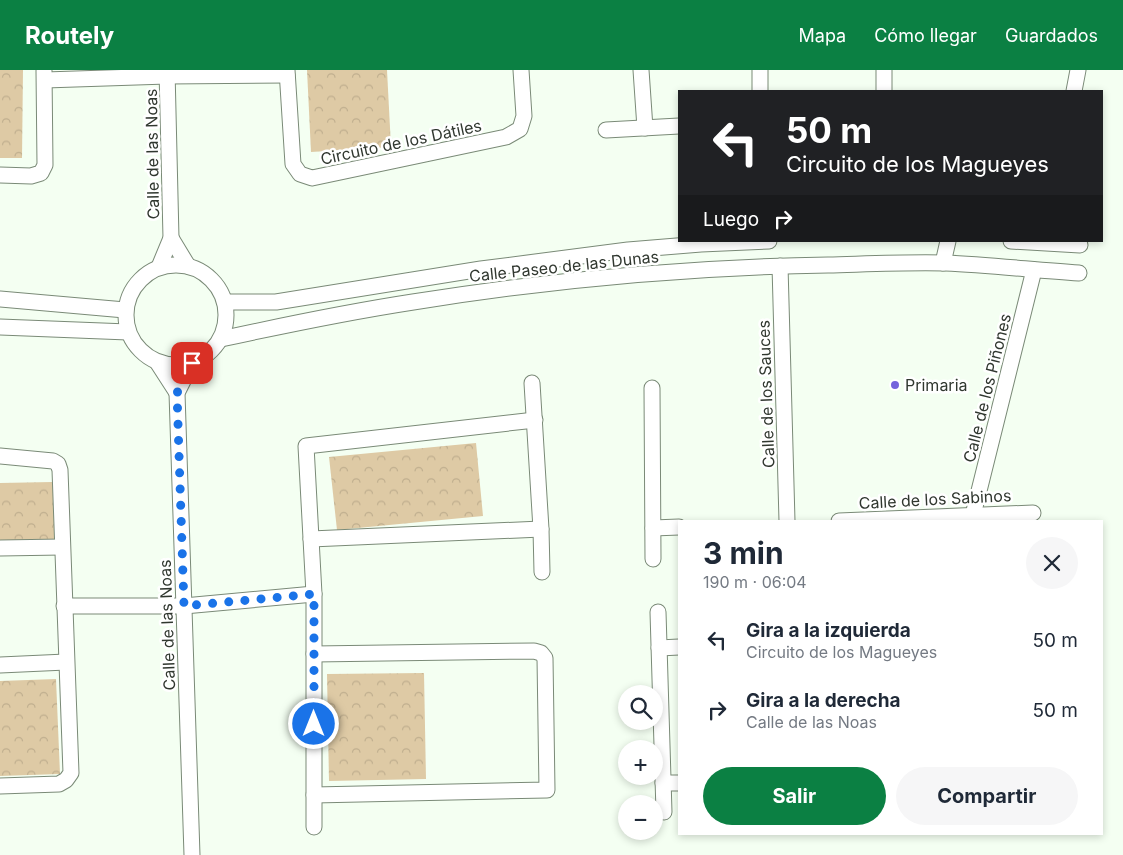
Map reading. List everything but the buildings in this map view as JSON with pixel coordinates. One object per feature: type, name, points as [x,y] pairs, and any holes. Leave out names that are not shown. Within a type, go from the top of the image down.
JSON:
[{"type":"street","name":"Circuito de los Dátiles","points":[[45,75],[287,72],[294,164],[300,174],[312,178],[506,137],[520,129],[524,116],[521,70]]},
{"type":"street","points":[[641,70],[644,128]]},
{"type":"street","points":[[760,70],[760,90]]},
{"type":"street","points":[[884,70],[884,90]]},
{"type":"street","points":[[1074,90],[1078,70]]},
{"type":"street","name":"Calle de las Noas","points":[[159,267],[171,238],[167,73]]},
{"type":"street","points":[[0,175],[31,176],[41,173],[45,166],[45,75]]},
{"type":"street","points":[[606,130],[678,126]]},
{"type":"street","name":"Calle de las Noas","points":[[171,238],[188,266]]},
{"type":"street","name":"Calle Paseo de las Dunas","points":[[225,302],[276,302],[491,268],[628,250],[746,242]]},
{"type":"street","points":[[943,263],[948,242]]},
{"type":"street","points":[[1034,242],[1080,244]]},
{"type":"street","points":[[701,244],[703,270]]},
{"type":"street","name":"Calle Paseo de las Dunas","points":[[221,338],[413,302],[548,284],[703,270],[780,266],[943,263],[1079,273]]},
{"type":"street","points":[[188,266],[200,271],[211,279],[219,289],[225,302],[226,320],[221,338],[204,357],[192,363],[169,365],[157,362],[145,355],[135,345],[128,332],[125,310],[129,296],[136,284],[146,274],[159,267],[188,266]]},
{"type":"street","name":"Calle de los Sauces","points":[[780,266],[787,520]]},
{"type":"street","name":"Calle de los Piñones","points":[[973,515],[1034,270]]},
{"type":"street","points":[[0,299],[125,310]]},
{"type":"street","points":[[0,327],[128,332]]},
{"type":"street","points":[[157,362],[177,393]]},
{"type":"street","name":"Calle de las Noas","points":[[192,363],[177,393],[192,855]]},
{"type":"street","points":[[532,384],[542,529],[542,572]]},
{"type":"street","points":[[652,388],[653,559]]},
{"type":"street","points":[[314,827],[314,594],[306,446],[535,420]]},
{"type":"street","points":[[0,456],[53,461],[58,464],[60,470],[71,773],[66,780],[59,784],[0,786]]},
{"type":"street","name":"Calle de los Sabinos","points":[[861,520],[1033,512]]},
{"type":"street","points":[[653,528],[678,528]]},
{"type":"street","points":[[311,539],[542,529]]},
{"type":"street","points":[[0,548],[62,547]]},
{"type":"street","points":[[64,606],[184,606],[314,594]]},
{"type":"street","points":[[658,612],[659,648],[671,783],[664,812]]},
{"type":"street","points":[[659,648],[678,647]]},
{"type":"street","points":[[314,654],[534,651],[541,653],[545,658],[547,790],[314,795]]},
{"type":"street","points":[[0,664],[66,662]]},
{"type":"green space","points":[[0,70],[23,70],[22,158],[0,158]]},
{"type":"green space","points":[[307,70],[387,70],[391,147],[311,152]]},
{"type":"green space","points":[[476,443],[483,516],[337,530],[329,457]]},
{"type":"green space","points":[[52,482],[56,495],[57,540],[0,541],[0,483]]},
{"type":"green space","points":[[424,673],[426,779],[329,781],[327,674]]},
{"type":"green space","points":[[56,679],[60,774],[0,776],[0,681]]},
{"type":"place","name":"Primaria","points":[[895,385]]},
{"type":"route","points":[[192,363],[177,393],[184,606],[314,594],[314,724]]}]
